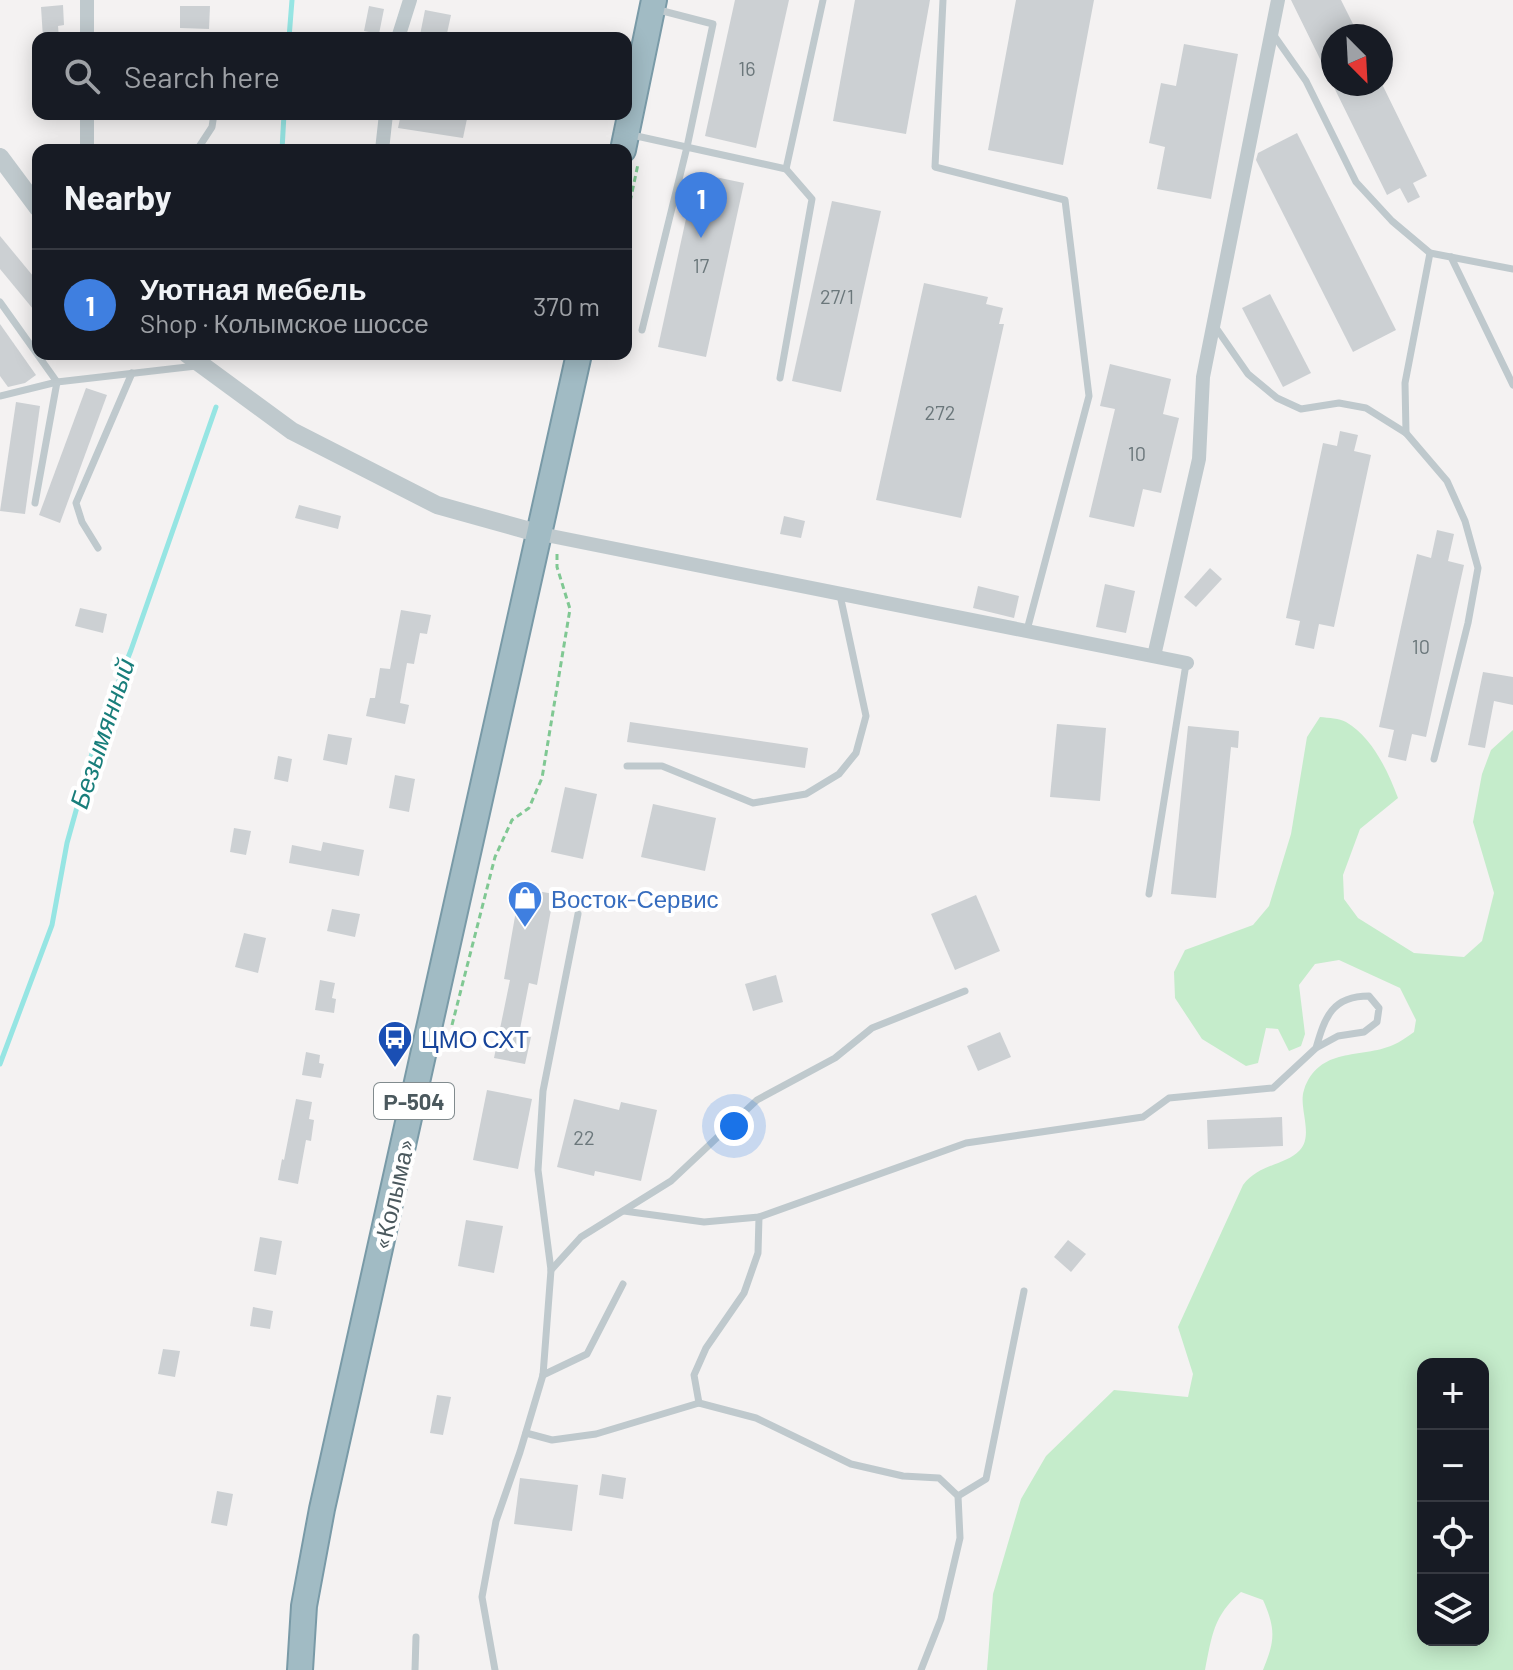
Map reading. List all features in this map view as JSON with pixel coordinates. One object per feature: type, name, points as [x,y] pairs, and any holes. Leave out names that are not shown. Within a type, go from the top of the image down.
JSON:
[{"type":"highway","points":[[632,105],[654,4]]},
{"type":"highway","points":[[624,142],[629,120]]},
{"type":"highway","name":"«Колыма»","points":[[300,1670],[304,1606],[322,1509],[550,535],[578,360]]},
{"type":"street","points":[[87,0],[87,32]]},
{"type":"street","points":[[400,32],[410,0]]},
{"type":"street","points":[[1154,656],[1199,459],[1203,377],[1278,0]]},
{"type":"street","points":[[87,120],[87,144]]},
{"type":"street","points":[[383,144],[385,120]]},
{"type":"street","points":[[0,157],[32,200]]},
{"type":"street","points":[[195,360],[292,431],[437,505],[550,535],[1187,663]]},
{"type":"lane","points":[[786,169],[823,0]]},
{"type":"lane","points":[[943,0],[935,167],[1065,200],[1089,396],[1027,630]]},
{"type":"lane","points":[[642,330],[687,147],[713,24],[654,4]]},
{"type":"lane","points":[[1271,32],[1306,81],[1356,182],[1392,221],[1430,253],[1513,269]]},
{"type":"lane","points":[[201,144],[213,120]]},
{"type":"lane","points":[[624,142],[687,147],[786,169],[812,199],[780,378]]},
{"type":"lane","points":[[1406,433],[1405,383],[1430,253]]},
{"type":"lane","points":[[1451,257],[1513,385]]},
{"type":"lane","points":[[0,302],[32,347]]},
{"type":"lane","points":[[1213,323],[1248,374],[1277,398],[1301,409],[1339,403],[1366,408],[1406,433],[1447,481],[1465,521],[1478,568],[1468,623],[1434,759]]},
{"type":"lane","points":[[35,503],[57,382],[41,360]]},
{"type":"lane","points":[[0,396],[57,382],[203,366]]},
{"type":"lane","points":[[98,548],[82,522],[76,503],[132,373]]},
{"type":"lane","points":[[627,766],[662,766],[753,803],[806,794],[839,774],[856,753],[866,716],[840,593]]},
{"type":"lane","points":[[1149,894],[1187,663]]},
{"type":"lane","points":[[495,1670],[482,1597],[496,1521],[543,1375],[551,1270],[538,1170],[543,1091],[578,914]]},
{"type":"lane","points":[[551,1270],[581,1237],[671,1181],[757,1100],[835,1058],[872,1028],[965,991]]},
{"type":"lane","points":[[624,1211],[704,1222],[759,1217],[966,1143],[1143,1117],[1169,1098],[1273,1088],[1316,1048],[1338,1036],[1364,1032],[1377,1022],[1379,1008],[1369,996],[1353,996],[1334,1006],[1324,1022],[1316,1048]]},
{"type":"lane","points":[[699,1403],[694,1375],[706,1348],[744,1293],[758,1253],[759,1217]]},
{"type":"lane","points":[[543,1375],[587,1354],[623,1284]]},
{"type":"lane","points":[[958,1496],[986,1479],[1024,1291]]},
{"type":"lane","points":[[526,1433],[552,1440],[596,1434],[699,1403],[756,1418],[851,1464],[903,1476],[939,1478],[958,1496],[960,1538],[941,1619],[921,1670]]},
{"type":"lane","points":[[415,1670],[416,1637]]},
{"type":"path","points":[[451,1027],[495,857],[512,820],[529,808],[542,778],[570,609],[550,535]]},
{"type":"green space","points":[[1320,717],[1346,722],[1371,746],[1398,798],[1360,829],[1343,875],[1344,899],[1358,918],[1414,953],[1464,957],[1482,941],[1494,893],[1473,822],[1482,774],[1491,750],[1513,730],[1513,1670],[1263,1670],[1272,1643],[1270,1619],[1263,1600],[1241,1592],[1219,1618],[1205,1670],[987,1670],[993,1594],[1021,1499],[1046,1456],[1114,1390],[1188,1397],[1193,1374],[1178,1327],[1243,1185],[1257,1172],[1294,1155],[1304,1144],[1304,1090],[1320,1066],[1342,1056],[1393,1045],[1414,1032],[1416,1020],[1400,988],[1339,960],[1315,964],[1299,985],[1305,1034],[1301,1046],[1289,1051],[1278,1029],[1266,1028],[1258,1063],[1246,1066],[1202,1039],[1175,998],[1174,972],[1185,950],[1253,925],[1269,906],[1291,834],[1307,737]]},
{"type":"building","points":[[735,0],[789,0],[756,148],[705,136]]},
{"type":"building","points":[[855,0],[930,0],[906,134],[833,121]]},
{"type":"building","points":[[1016,0],[1094,0],[1063,165],[988,150]]},
{"type":"building","points":[[1291,0],[1341,0],[1353,24],[1321,24],[1321,61]]},
{"type":"building","points":[[63,5],[64,25],[58,26],[58,32],[43,32],[41,7]]},
{"type":"building","points":[[180,6],[210,6],[209,29],[180,28]]},
{"type":"building","points":[[369,6],[384,9],[379,32],[364,31]]},
{"type":"building","points":[[425,10],[451,15],[447,32],[421,32]]},
{"type":"building","points":[[1184,44],[1238,54],[1211,199],[1157,189],[1165,147],[1149,143],[1161,83],[1176,86]]},
{"type":"building","points":[[1338,96],[1388,96],[1427,176],[1413,183],[1420,197],[1408,203],[1400,188],[1387,195]]},
{"type":"building","points":[[400,120],[467,120],[463,138],[398,128]]},
{"type":"building","points":[[1297,133],[1396,330],[1353,352],[1256,160],[1258,153]]},
{"type":"building","points":[[696,173],[744,183],[706,357],[658,347]]},
{"type":"building","points":[[832,201],[881,211],[841,392],[792,381]]},
{"type":"building","points":[[0,236],[32,275],[32,308],[0,269]]},
{"type":"building","points":[[924,283],[988,297],[986,304],[1003,308],[999,324],[1004,324],[961,518],[876,500]]},
{"type":"building","points":[[1270,294],[1311,373],[1283,387],[1242,308]]},
{"type":"building","points":[[0,324],[36,375],[25,383],[8,387],[0,376]]},
{"type":"building","points":[[1110,364],[1171,379],[1163,414],[1179,418],[1161,493],[1143,489],[1134,527],[1089,517],[1115,409],[1100,406]]},
{"type":"building","points":[[86,388],[107,395],[60,523],[39,515]]},
{"type":"building","points":[[16,402],[40,406],[25,514],[0,511]]},
{"type":"building","points":[[1340,431],[1358,435],[1354,451],[1371,455],[1334,627],[1319,624],[1314,649],[1295,645],[1300,621],[1286,618],[1323,443],[1337,446]]},
{"type":"building","points":[[299,505],[341,516],[338,529],[295,518]]},
{"type":"building","points":[[784,516],[805,521],[801,538],[780,534]]},
{"type":"building","points":[[1437,530],[1454,534],[1448,561],[1464,565],[1426,737],[1412,734],[1406,761],[1388,757],[1394,730],[1379,727],[1417,554],[1431,558]]},
{"type":"building","points":[[1210,568],[1222,579],[1196,607],[1184,597]]},
{"type":"building","points":[[1105,584],[1135,591],[1126,633],[1096,627]]},
{"type":"building","points":[[978,586],[1019,596],[1014,618],[973,608]]},
{"type":"building","points":[[80,608],[107,614],[103,633],[75,626]]},
{"type":"building","points":[[401,610],[431,615],[427,634],[420,633],[414,664],[407,663],[400,703],[409,705],[405,724],[366,716],[370,698],[375,698],[380,668],[390,669]]},
{"type":"building","points":[[1483,672],[1513,677],[1513,705],[1494,701],[1485,748],[1468,745]]},
{"type":"building","points":[[630,722],[808,748],[805,768],[627,742]]},
{"type":"building","points":[[1057,724],[1106,728],[1100,801],[1050,797]]},
{"type":"building","points":[[1188,726],[1239,731],[1238,748],[1231,747],[1216,898],[1171,894]]},
{"type":"building","points":[[328,734],[352,738],[347,765],[323,760]]},
{"type":"building","points":[[278,756],[292,759],[288,782],[274,779]]},
{"type":"building","points":[[395,775],[415,779],[409,812],[389,808]]},
{"type":"building","points":[[565,787],[597,794],[583,859],[551,852]]},
{"type":"building","points":[[653,804],[716,818],[705,871],[641,857]]},
{"type":"building","points":[[234,828],[251,831],[246,855],[230,852]]},
{"type":"building","points":[[323,842],[364,850],[359,876],[289,863],[292,845],[321,851]]},
{"type":"building","points":[[520,888],[554,894],[537,985],[529,983],[519,1034],[531,1037],[525,1064],[494,1058],[510,980],[504,979]]},
{"type":"building","points":[[976,895],[1000,951],[955,970],[931,914]]},
{"type":"building","points":[[332,909],[360,914],[355,937],[327,931]]},
{"type":"building","points":[[244,933],[266,938],[258,973],[235,967]]},
{"type":"building","points":[[776,975],[783,1002],[753,1011],[745,984]]},
{"type":"building","points":[[320,980],[335,983],[332,998],[336,999],[334,1013],[315,1010]]},
{"type":"building","points":[[1000,1032],[1011,1057],[978,1071],[967,1046]]},
{"type":"building","points":[[306,1052],[320,1055],[319,1063],[324,1064],[321,1078],[302,1075]]},
{"type":"building","points":[[487,1090],[532,1099],[518,1169],[473,1160]]},
{"type":"building","points":[[296,1099],[312,1102],[309,1119],[314,1120],[311,1141],[306,1140],[298,1184],[278,1180]]},
{"type":"building","points":[[574,1099],[619,1110],[621,1102],[657,1110],[641,1181],[595,1171],[594,1176],[557,1167]]},
{"type":"building","points":[[1282,1117],[1283,1146],[1208,1149],[1207,1120]]},
{"type":"building","points":[[466,1220],[503,1226],[494,1273],[458,1266]]},
{"type":"building","points":[[260,1237],[282,1241],[276,1275],[254,1271]]},
{"type":"building","points":[[1068,1240],[1086,1254],[1071,1272],[1054,1257]]},
{"type":"building","points":[[253,1307],[273,1311],[270,1329],[250,1326]]},
{"type":"building","points":[[163,1349],[180,1351],[175,1377],[158,1374]]},
{"type":"building","points":[[437,1395],[451,1397],[443,1435],[430,1433]]},
{"type":"building","points":[[602,1474],[626,1478],[623,1499],[599,1495]]},
{"type":"building","points":[[520,1478],[578,1485],[572,1531],[514,1524]]},
{"type":"building","points":[[217,1491],[233,1494],[227,1526],[211,1523]]},
{"type":"waterway","name":"Безымянный","points":[[289,32],[292,0]]},
{"type":"waterway","name":"Безымянный","points":[[282,144],[284,120]]},
{"type":"waterway","name":"Безымянный","points":[[0,1064],[52,925],[67,843],[96,739],[131,650],[216,407]]},
{"type":"place","name":"Уютная мебель","points":[[701,238]]},
{"type":"place","name":"Восток-Сервис","points":[[525,929]]},
{"type":"place","name":"ЦМО СХТ","points":[[395,1069]]}]
